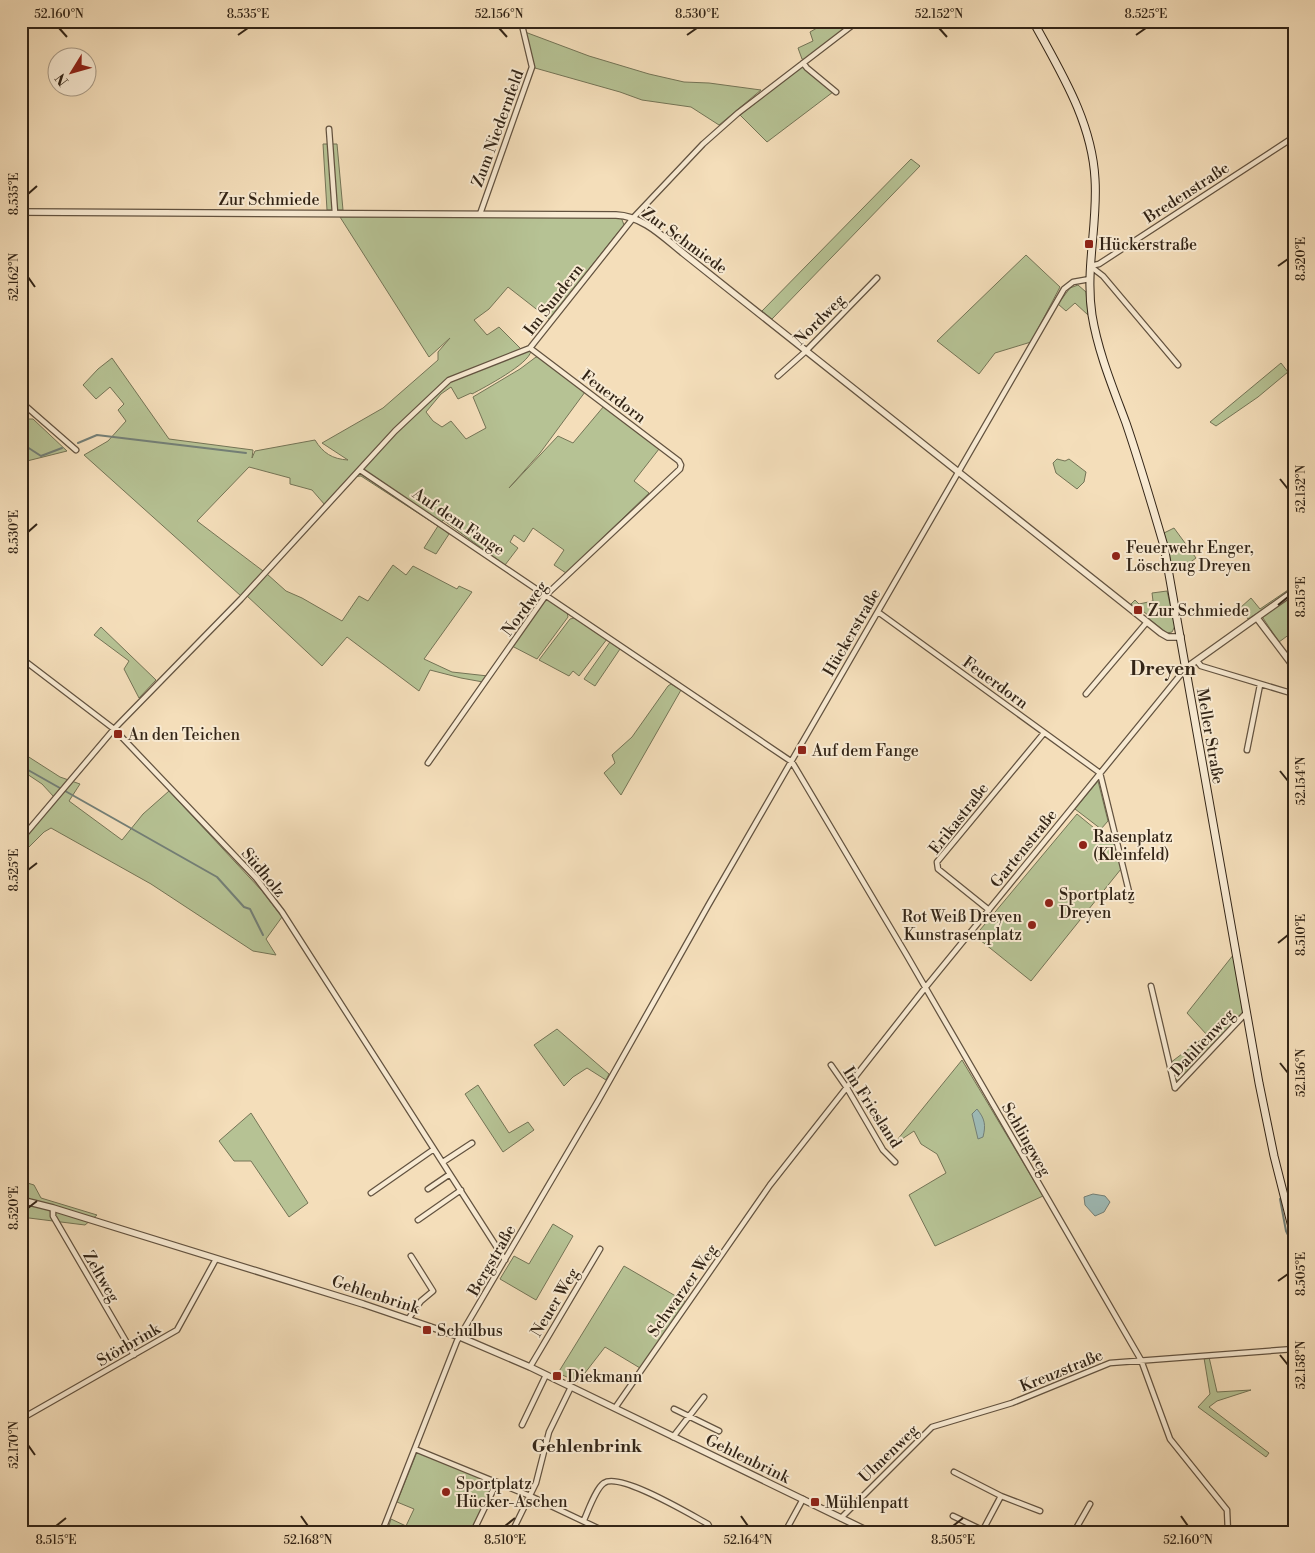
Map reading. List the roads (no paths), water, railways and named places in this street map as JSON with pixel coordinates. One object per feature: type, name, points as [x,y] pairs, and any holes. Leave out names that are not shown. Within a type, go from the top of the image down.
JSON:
[{"type":"main road","name":"Meller Straße","points":[[1034,21],[1077,107],[1093,154],[1095,197],[1090,266],[1092,315],[1098,345],[1142,472],[1164,546],[1259,1083],[1274,1156],[1294,1234]]},
{"type":"street","name":"Zum Niedernfeld","points":[[480,214],[532,67],[520,21]]},
{"type":"street","name":"Im Sundern","points":[[114,729],[240,600],[395,431],[449,380],[530,348],[634,217],[721,127],[858,21]]},
{"type":"street","points":[[803,63],[836,92]]},
{"type":"street","points":[[328,129],[335,213]]},
{"type":"street","name":"Bredenstraße","points":[[1090,266],[1099,264],[1294,137]]},
{"type":"street","name":"Zur Schmiede","points":[[21,212],[616,214],[634,217],[683,252],[1147,622],[1164,635],[1181,638]]},
{"type":"street","points":[[1090,266],[1103,276],[1178,365]]},
{"type":"street","name":"Nordweg","points":[[778,376],[806,351],[877,278]]},
{"type":"street","name":"Hückerstraße","points":[[647,1014],[1064,289],[1073,282],[1090,279]]},
{"type":"street","name":"Feuerdorn","points":[[530,348],[671,455],[681,465]]},
{"type":"street","points":[[21,402],[76,450]]},
{"type":"street","name":"Nordweg","points":[[428,763],[546,595],[680,469],[681,465]]},
{"type":"street","name":"Auf dem Fange","points":[[360,470],[792,762]]},
{"type":"street","points":[[1186,668],[1294,591]]},
{"type":"street","name":"Feuerdorn","points":[[878,612],[1100,773]]},
{"type":"street","points":[[1257,618],[1294,667]]},
{"type":"street","points":[[1086,694],[1147,622]]},
{"type":"street","name":"Südholz","points":[[21,658],[114,729],[256,878],[276,905],[505,1260]]},
{"type":"street","points":[[1196,661],[1201,666],[1294,694]]},
{"type":"street","name":"Gartenstraße","points":[[770,1185],[925,988],[1186,668]]},
{"type":"street","points":[[1247,750],[1260,685]]},
{"type":"street","points":[[21,839],[114,729]]},
{"type":"street","name":"Erikastraße","points":[[989,910],[938,869],[937,862],[1044,732]]},
{"type":"street","name":"Schlingweg","points":[[792,762],[1140,1360],[1170,1439],[1227,1510],[1228,1532]]},
{"type":"street","points":[[1100,773],[1131,900]]},
{"type":"street","name":"Dahlienweg","points":[[1151,986],[1175,1088],[1247,1012]]},
{"type":"street","name":"Bergstraße","points":[[383,1532],[457,1341],[647,1014]]},
{"type":"street","name":"Im Friesland","points":[[831,1065],[847,1088],[883,1150],[895,1162]]},
{"type":"street","points":[[443,1162],[472,1144]]},
{"type":"street","points":[[371,1193],[434,1149]]},
{"type":"street","points":[[428,1189],[450,1174]]},
{"type":"street","name":"Schwarzer Weg","points":[[615,1408],[770,1185]]},
{"type":"street","points":[[418,1220],[461,1190]]},
{"type":"street","name":"Gehlenbrink","points":[[21,1200],[53,1208],[408,1318],[460,1338],[530,1367],[870,1532]]},
{"type":"street","name":"Zeltweg","points":[[53,1208],[54,1216],[134,1355]]},
{"type":"street","name":"Neuer Weg","points":[[530,1367],[600,1249]]},
{"type":"street","points":[[408,1318],[421,1301],[434,1291],[411,1256]]},
{"type":"street","name":"Störbrink","points":[[21,1419],[177,1330],[216,1259]]},
{"type":"street","name":"Kreuzstraße","points":[[932,1427],[1012,1403],[1110,1363],[1294,1349]]},
{"type":"street","points":[[522,1425],[546,1376]]},
{"type":"street","points":[[512,1532],[530,1496],[540,1470],[549,1432],[570,1387]]},
{"type":"street","points":[[673,1437],[704,1397]]},
{"type":"street","points":[[674,1410],[719,1431]]},
{"type":"street","name":"Ulmenweg","points":[[841,1518],[932,1427]]},
{"type":"street","points":[[415,1448],[530,1496],[606,1532]]},
{"type":"street","points":[[954,1472],[1001,1496],[1040,1511]]},
{"type":"street","points":[[584,1520],[600,1486],[607,1481],[611,1481],[639,1488],[708,1524],[712,1532]]},
{"type":"street","points":[[473,1532],[497,1482]]},
{"type":"street","points":[[980,1529],[1001,1496]]},
{"type":"street","points":[[785,1532],[803,1499]]},
{"type":"street","points":[[1074,1532],[1090,1504]]},
{"type":"street","points":[[953,1516],[980,1529],[993,1532]]},
{"type":"street","points":[[591,1532],[594,1526]]},
{"type":"water","points":[[977,1109],[982,1116],[985,1126],[983,1137],[978,1139],[972,1114]]},
{"type":"water","points":[[1093,1194],[1105,1196],[1110,1202],[1104,1212],[1095,1216],[1085,1205],[1084,1197]]},
{"type":"waterway","points":[[78,443],[97,435],[246,453]]},
{"type":"waterway","points":[[21,443],[41,456],[62,448]]},
{"type":"waterway","points":[[21,766],[217,877],[244,907],[250,909],[263,935]]},
{"type":"waterway","points":[[1280,1199],[1288,1235]]},
{"type":"place","name":"Hückerstraße","points":[[1089,244]]},
{"type":"place","name":"Feuerwehr Enger, Löschzug Dreyen","points":[[1116,556]]},
{"type":"place","name":"Zur Schmiede","points":[[1138,610]]},
{"type":"place","name":"An den Teichen","points":[[118,734]]},
{"type":"place","name":"Auf dem Fange","points":[[802,750]]},
{"type":"place","name":"Rasenplatz (Kleinfeld)","points":[[1083,845]]},
{"type":"place","name":"Sportplatz Dreyen","points":[[1049,903]]},
{"type":"place","name":"Rot Weiß Dreyen Kunstrasenplatz","points":[[1032,925]]},
{"type":"place","name":"Schulbus","points":[[427,1330]]},
{"type":"place","name":"Diekmann","points":[[557,1376]]},
{"type":"place","name":"Sportplatz Hücker-Aschen","points":[[446,1492]]},
{"type":"place","name":"Mühlenpatt","points":[[815,1502]]},
{"type":"district","name":"Dreyen","points":[[1163,668]]},
{"type":"district","name":"Gehlenbrink","points":[[587,1446]]}]
